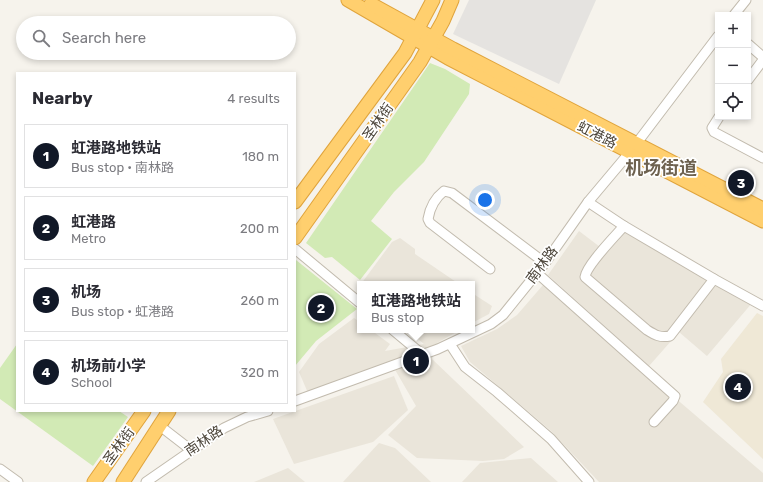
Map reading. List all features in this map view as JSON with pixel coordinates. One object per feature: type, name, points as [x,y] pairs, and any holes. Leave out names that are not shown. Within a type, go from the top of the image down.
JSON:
[{"type":"highway","name":"虹港路","points":[[348,0],[633,148],[763,221]]},
{"type":"highway","name":"虹港路","points":[[365,0],[415,34]]},
{"type":"highway","name":"圣林街","points":[[296,201],[405,53],[432,0]]},
{"type":"highway","name":"圣林街","points":[[296,237],[420,62],[452,0]]},
{"type":"highway","name":"虹港路","points":[[633,148],[763,209]]},
{"type":"highway","name":"圣林街","points":[[94,482],[143,412]]},
{"type":"highway","name":"圣林街","points":[[123,482],[169,412]]},
{"type":"street","points":[[736,12],[746,0]]},
{"type":"street","name":"南林路","points":[[475,332],[491,324],[503,315],[537,272],[588,202],[633,148],[715,40]]},
{"type":"street","points":[[751,47],[763,59],[751,76]]},
{"type":"street","points":[[717,120],[712,128],[714,132],[763,158]]},
{"type":"street","points":[[490,270],[430,223],[428,219],[433,202],[444,191],[452,193],[544,262]]},
{"type":"street","points":[[588,202],[624,226],[763,306]]},
{"type":"street","points":[[624,226],[585,273],[585,277],[654,335],[662,338],[670,336],[714,279]]},
{"type":"street","points":[[296,250],[357,301]]},
{"type":"street","points":[[537,272],[675,396],[673,401],[654,422]]},
{"type":"street","points":[[397,333],[423,355]]},
{"type":"street","name":"南林路","points":[[296,401],[423,355],[473,333]]},
{"type":"street","points":[[450,344],[465,367],[497,392],[551,439],[589,482]]},
{"type":"street","name":"南林路","points":[[146,482],[224,428],[247,417],[264,412]]},
{"type":"street","points":[[160,426],[191,450]]},
{"type":"street","points":[[0,469],[18,482]]},
{"type":"shaded area","points":[[469,0],[596,0],[559,84],[453,34]]},
{"type":"shaded area","points":[[616,227],[752,303],[707,356],[679,332],[649,366],[548,275],[579,231],[600,247]]},
{"type":"shaded area","points":[[400,238],[415,249],[415,254],[455,281],[363,281],[392,242]]},
{"type":"shaded area","points":[[543,285],[763,473],[763,482],[599,482],[551,431],[470,362],[461,346],[497,329],[517,315]]},
{"type":"shaded area","points":[[475,295],[492,306],[489,314],[475,321]]},
{"type":"shaded area","points":[[757,313],[763,316],[763,459],[703,402],[723,372],[721,359]]},
{"type":"shaded area","points":[[354,318],[357,320],[357,333],[375,333],[390,344],[385,351],[424,344],[411,333],[455,333],[437,343],[432,359],[524,447],[504,459],[483,461],[417,458],[388,435],[416,406],[390,361],[308,393],[299,372],[319,344]]},
{"type":"shaded area","points":[[394,376],[408,410],[373,442],[294,464],[273,419]]},
{"type":"shaded area","points":[[379,443],[395,448],[431,482],[343,482]]},
{"type":"shaded area","points":[[531,458],[558,482],[462,482],[480,463]]},
{"type":"shaded area","points":[[288,468],[305,482],[254,482]]},
{"type":"green space","points":[[430,63],[445,69],[470,84],[469,94],[424,162],[394,192],[371,221],[392,239],[360,280],[332,257],[325,258],[306,243]]},
{"type":"green space","points":[[296,260],[357,309],[316,341],[296,365]]},
{"type":"green space","points":[[16,345],[16,411],[0,399],[0,368]]},
{"type":"green space","points":[[18,412],[120,412],[128,417],[93,466]]},
{"type":"place","name":"机场","points":[[741,183]]},
{"type":"place","name":"虹港路","points":[[321,308]]},
{"type":"place","name":"虹港路地铁站","points":[[416,361]]},
{"type":"place","name":"机场前小学","points":[[738,387]]},
{"type":"district","name":"机场街道","points":[[661,168]]}]
